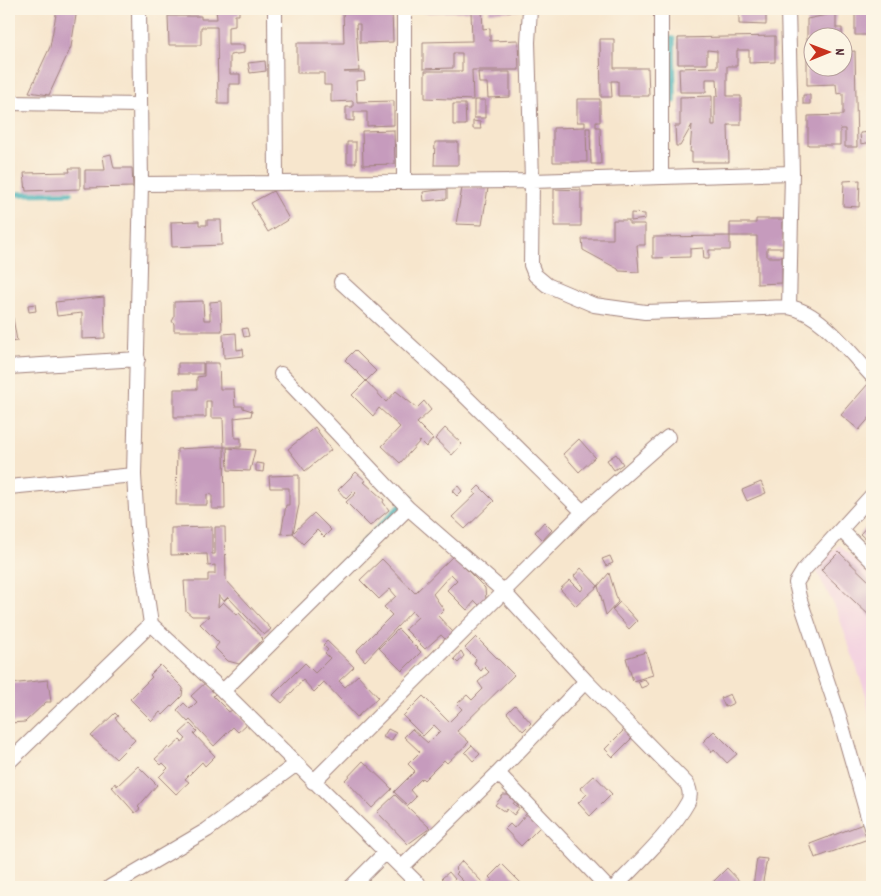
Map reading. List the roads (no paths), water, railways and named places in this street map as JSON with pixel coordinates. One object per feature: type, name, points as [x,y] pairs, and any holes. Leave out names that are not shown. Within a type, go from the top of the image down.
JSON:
[{"type":"street","points":[[139,9],[141,184],[134,475],[137,527],[151,624],[223,691],[295,765],[421,887]]},
{"type":"street","points":[[275,9],[276,183]]},
{"type":"street","points":[[404,9],[404,182]]},
{"type":"street","points":[[530,9],[528,42],[532,181],[531,265],[535,275],[547,285],[594,305],[644,312],[789,307],[801,309],[814,316],[872,376]]},
{"type":"street","points":[[661,9],[661,177]]},
{"type":"street","points":[[788,9],[792,173],[789,307]]},
{"type":"street","points":[[9,103],[140,104]]},
{"type":"street","points":[[141,184],[532,181],[792,173]]},
{"type":"street","points":[[341,282],[462,393],[583,512]]},
{"type":"street","points":[[9,367],[138,359]]},
{"type":"street","points":[[281,374],[408,508],[502,590],[586,681],[687,784],[690,791],[689,801],[661,837],[615,887]]},
{"type":"street","points":[[313,782],[502,590],[583,512],[668,436]]},
{"type":"street","points":[[9,487],[134,475]]},
{"type":"street","points":[[872,495],[804,570],[796,583],[798,597],[840,719],[872,832]]},
{"type":"street","points":[[223,691],[408,508]]},
{"type":"street","points":[[840,530],[872,561]]},
{"type":"street","points":[[9,762],[151,624]]},
{"type":"street","points":[[402,867],[498,773],[586,681]]},
{"type":"street","points":[[110,887],[207,830],[295,765]]},
{"type":"street","points":[[498,773],[607,887]]},
{"type":"street","points":[[351,887],[385,853]]},
{"type":"waterway","points":[[666,39],[673,39],[674,101]]},
{"type":"waterway","points":[[9,194],[70,193]]},
{"type":"waterway","points":[[300,605],[411,497]]}]
